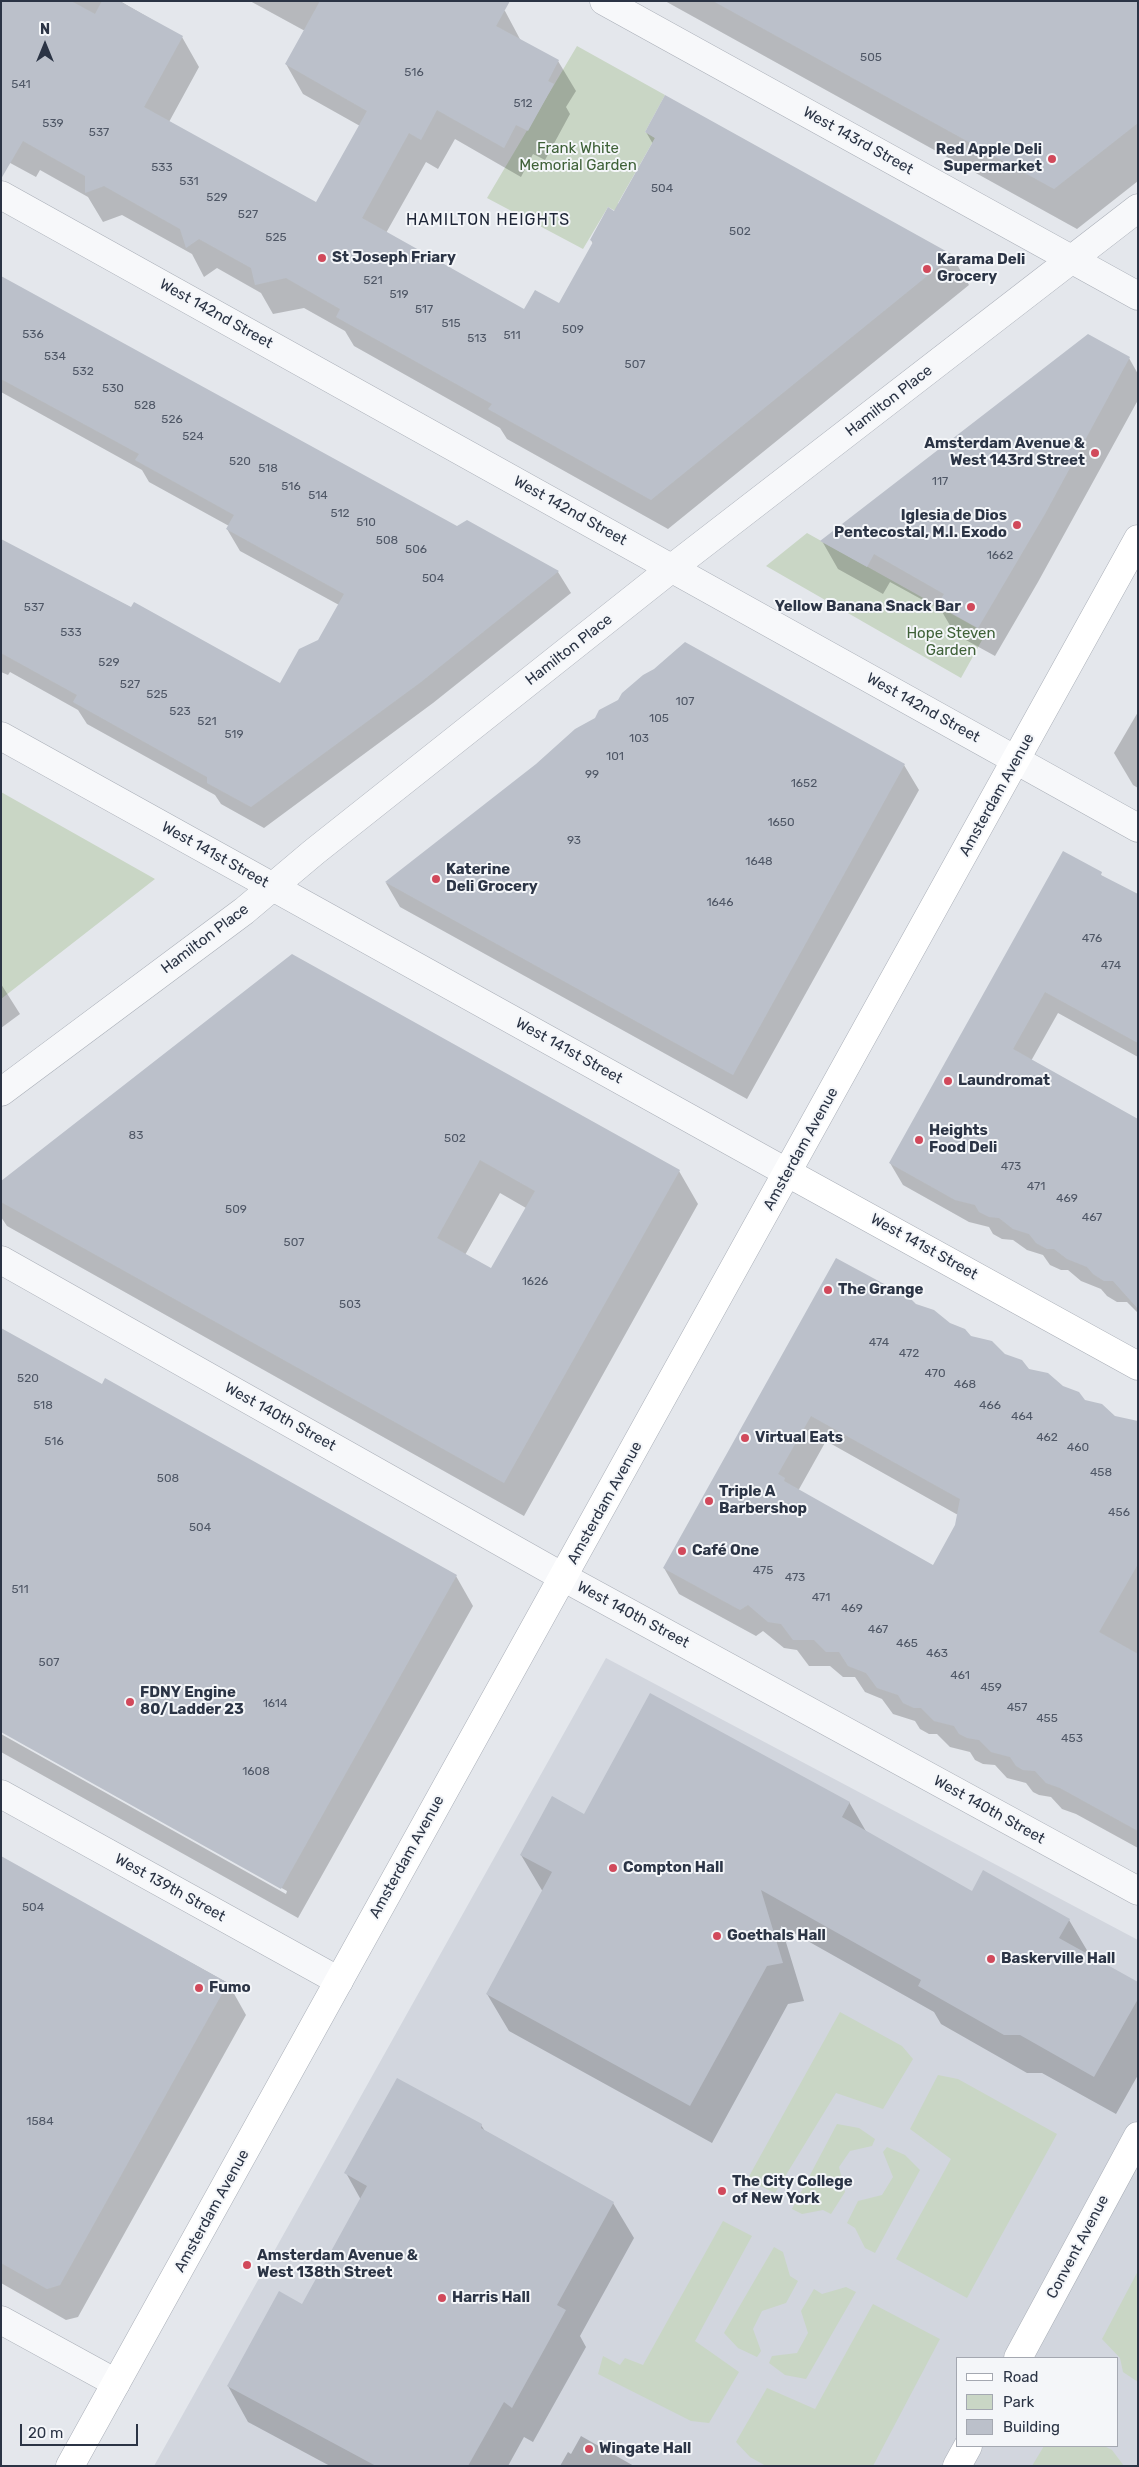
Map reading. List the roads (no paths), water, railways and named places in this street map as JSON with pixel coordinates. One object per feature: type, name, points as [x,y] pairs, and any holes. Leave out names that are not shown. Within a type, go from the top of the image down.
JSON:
[{"type":"main road","name":"Amsterdam Avenue","points":[[70,2466],[1138,539]]},
{"type":"main road","name":"West 141st Street","points":[[788,1172],[1138,1366]]},
{"type":"main road","name":"Convent Avenue","points":[[1019,2357],[1138,2136]]},
{"type":"main road","points":[[957,2466],[967,2447]]},
{"type":"street","name":"West 143rd Street","points":[[604,1],[1138,296]]},
{"type":"street","name":"West 142nd Street","points":[[1,195],[1138,828]]},
{"type":"street","name":"Hamilton Place","points":[[1,1092],[274,887],[314,852],[672,568],[1138,208]]},
{"type":"street","name":"West 141st Street","points":[[1,736],[788,1172]]},
{"type":"street","name":"West 140th Street","points":[[1,1260],[563,1577],[1138,1891]]},
{"type":"street","name":"West 139th Street","points":[[1,1794],[339,1981]]},
{"type":"street","points":[[1,2320],[116,2383]]},
{"type":"place","name":"Red Apple Deli Supermarket","points":[[1052,159]]},
{"type":"place","name":"St Joseph Friary","points":[[322,258]]},
{"type":"place","name":"Karama Deli Grocery","points":[[927,269]]},
{"type":"place","name":"Amsterdam Avenue & West 143rd Street","points":[[1095,453]]},
{"type":"place","name":"Iglesia de Dios Pentecostal, M.I. Exodo","points":[[1017,525]]},
{"type":"place","name":"Yellow Banana Snack Bar","points":[[971,607]]},
{"type":"place","name":"Katerine Deli Grocery","points":[[436,879]]},
{"type":"place","name":"Laundromat","points":[[948,1081]]},
{"type":"place","name":"Heights Food Deli","points":[[919,1140]]},
{"type":"place","name":"The Grange","points":[[828,1290]]},
{"type":"place","name":"Virtual Eats","points":[[745,1438]]},
{"type":"place","name":"Triple A Barbershop","points":[[709,1501]]},
{"type":"place","name":"Café One","points":[[682,1551]]},
{"type":"place","name":"FDNY Engine 80/Ladder 23","points":[[130,1702]]},
{"type":"place","name":"Compton Hall","points":[[613,1868]]},
{"type":"place","name":"Goethals Hall","points":[[717,1936]]},
{"type":"place","name":"Baskerville Hall","points":[[991,1959]]},
{"type":"place","name":"Fumo","points":[[199,1988]]},
{"type":"place","name":"The City College of New York","points":[[722,2191]]},
{"type":"place","name":"Amsterdam Avenue & West 138th Street","points":[[247,2265]]},
{"type":"place","name":"Harris Hall","points":[[442,2298]]},
{"type":"place","name":"Wingate Hall","points":[[589,2449]]},
{"type":"district","name":"HAMILTON HEIGHTS","points":[[488,220]]},
{"type":"park label","name":"Frank White Memorial Garden","points":[[578,158]]},
{"type":"park label","name":"Hope Steven Garden","points":[[951,642]]}]
